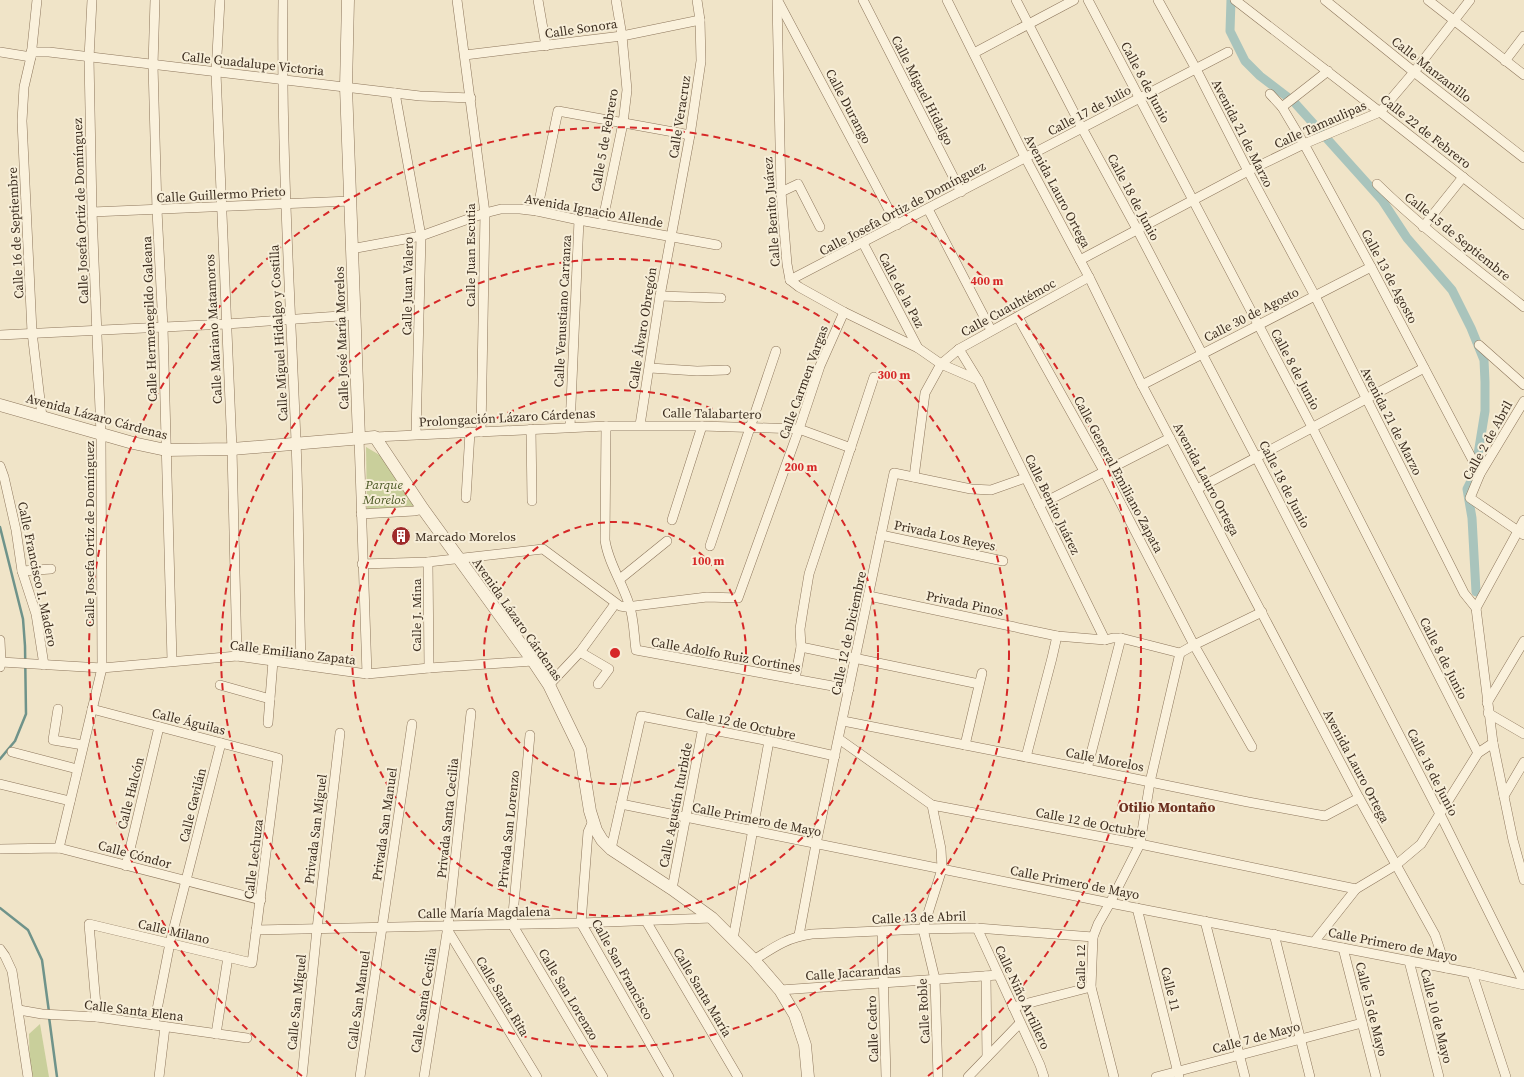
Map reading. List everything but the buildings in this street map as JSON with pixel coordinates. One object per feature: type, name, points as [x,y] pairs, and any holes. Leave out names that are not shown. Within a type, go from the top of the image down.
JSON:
[{"type":"street","name":"Calle 16 de Septiembre","points":[[37,0],[31,55],[24,87],[22,121],[32,332],[42,417]]},
{"type":"street","name":"Calle Josefa Ortiz de Domínguez","points":[[59,848],[102,668],[101,434],[92,212],[90,58],[92,0]]},
{"type":"street","name":"Calle Hermenegildo Galeana","points":[[155,0],[153,65],[157,210],[163,327],[172,661]]},
{"type":"street","name":"Calle Mariano Matamoros","points":[[220,0],[216,73],[232,449],[237,656]]},
{"type":"street","name":"Calle Miguel Hidalgo y Costilla","points":[[283,0],[282,80],[285,203],[296,443],[301,665]]},
{"type":"street","name":"Calle José María Morelos","points":[[348,0],[346,87],[367,674]]},
{"type":"street","name":"Calle Juan Escutia","points":[[457,0],[485,213],[481,432]]},
{"type":"street","points":[[538,0],[546,46]]},
{"type":"street","name":"Calle 5 de Febrero","points":[[602,224],[623,122],[627,90],[622,36],[616,0]]},
{"type":"street","name":"Calle Veracruz","points":[[670,236],[690,135],[701,61],[700,20],[697,0]]},
{"type":"street","name":"Calle Benito Juárez","points":[[777,0],[781,192],[786,264],[790,280],[799,287],[844,312],[918,348],[941,364],[978,380]]},
{"type":"street","name":"Calle Durango","points":[[777,0],[897,225]]},
{"type":"street","name":"Calle Miguel Hidalgo","points":[[862,0],[961,192]]},
{"type":"street","name":"Avenida Lauro Ortega","points":[[947,0],[1025,157],[1089,277],[1142,385],[1359,798],[1436,935],[1446,968]]},
{"type":"street","name":"Calle 18 de Junio","points":[[1016,0],[1256,457],[1440,814],[1512,957],[1524,984]]},
{"type":"street","points":[[974,53],[1074,0]]},
{"type":"street","name":"Calle 8 de Junio","points":[[1088,0],[1312,427],[1478,753]]},
{"type":"street","name":"Avenida 21 de Marzo","points":[[1158,0],[1196,69],[1248,171],[1315,296],[1464,593],[1476,608]]},
{"type":"street","name":"Calle 22 de Febrero","points":[[1235,0],[1524,225]]},
{"type":"street","name":"Calle Manzanillo","points":[[1325,0],[1524,158]]},
{"type":"street","points":[[1428,0],[1524,76]]},
{"type":"street","name":"Calle Tamaulipas","points":[[1080,260],[1248,171],[1321,136],[1380,112],[1455,21],[1470,0]]},
{"type":"street","name":"Calle Sonora","points":[[464,55],[622,36],[700,20]]},
{"type":"street","points":[[1505,61],[1524,36]]},
{"type":"street","name":"Calle Guadalupe Victoria","points":[[0,52],[31,55],[49,52],[420,96],[471,98]]},
{"type":"street","name":"Calle 17 de Julio","points":[[1025,157],[1228,52]]},
{"type":"street","points":[[1282,107],[1328,71]]},
{"type":"street","name":"Calle Juan Valero","points":[[395,93],[422,236],[416,434]]},
{"type":"street","name":"Calle 13 de Agosto","points":[[1270,94],[1282,107],[1304,144],[1371,267],[1478,471]]},
{"type":"street","points":[[537,210],[558,111],[690,135]]},
{"type":"street","name":"Calle Josefa Ortiz de Domínguez","points":[[790,280],[961,192],[1025,157]]},
{"type":"street","points":[[1423,226],[1463,177]]},
{"type":"street","points":[[781,192],[798,184],[820,227]]},
{"type":"street","name":"Calle 15 de Septiembre","points":[[1377,184],[1399,206],[1524,307]]},
{"type":"street","name":"Calle Guillermo Prieto","points":[[92,212],[351,201]]},
{"type":"street","name":"Avenida Ignacio Allende","points":[[351,249],[422,236],[485,213],[501,209],[537,210],[579,220],[717,245]]},
{"type":"street","points":[[928,209],[991,330]]},
{"type":"street","name":"Calle Venustiano Carranza","points":[[570,427],[579,220]]},
{"type":"street","name":"Calle Álvaro Obregón","points":[[640,424],[670,236]]},
{"type":"street","name":"Calle de la Paz","points":[[862,243],[918,348]]},
{"type":"street","name":"Calle 30 de Agosto","points":[[1142,385],[1371,267]]},
{"type":"street","name":"Calle Cuauhtémoc","points":[[941,364],[959,349],[991,330],[1018,317],[1089,277]]},
{"type":"street","points":[[660,296],[721,298]]},
{"type":"street","name":"Calle Carmen Vargas","points":[[630,606],[707,597],[738,598],[820,366],[844,312]]},
{"type":"street","points":[[0,335],[32,332],[226,324],[354,315]]},
{"type":"street","name":"Calle General Emiliano Zapata","points":[[1018,317],[1104,471],[1194,645],[1252,748]]},
{"type":"street","points":[[1479,344],[1524,385]]},
{"type":"street","name":"Calle Benito Juárez","points":[[959,349],[978,380],[1106,640]]},
{"type":"street","points":[[710,546],[776,351]]},
{"type":"street","points":[[941,364],[925,392],[914,477],[971,489],[991,490],[1025,478]]},
{"type":"street","points":[[650,368],[696,371],[726,370]]},
{"type":"street","points":[[1197,489],[1424,368]]},
{"type":"street","points":[[795,679],[801,647],[800,629],[809,574],[874,377]]},
{"type":"street","name":"Calle 2 de Abril","points":[[1521,533],[1470,498],[1478,471],[1524,401]]},
{"type":"street","name":"Avenida Lázaro Cárdenas","points":[[0,405],[101,434],[166,450],[232,449],[376,437],[458,560],[533,661],[548,685],[580,750],[593,821],[602,840],[611,849],[672,889],[712,918],[754,960],[780,990],[795,1015],[804,1045],[808,1077]]},
{"type":"street","name":"Prolongación Lázaro Cárdenas","points":[[376,437],[640,424]]},
{"type":"street","name":"Calle Talabartero","points":[[640,424],[799,429],[851,448]]},
{"type":"street","name":"Calle Adolfo Ruiz Cortines","points":[[606,426],[605,540],[607,554],[620,579],[630,606],[636,650],[849,689]]},
{"type":"street","points":[[672,520],[702,426]]},
{"type":"street","points":[[531,429],[532,502]]},
{"type":"street","points":[[466,498],[470,432]]},
{"type":"street","points":[[1039,505],[1170,438]]},
{"type":"street","name":"Calle Francisco I. Madero","points":[[0,466],[4,477],[16,530],[22,571],[36,614],[44,665]]},
{"type":"street","name":"Calle 12 de Diciembre","points":[[799,935],[816,844],[894,473],[914,477]]},
{"type":"street","points":[[361,514],[423,509]]},
{"type":"street","points":[[1524,520],[1521,533],[1476,608],[1488,713],[1493,742],[1513,840],[1524,880]]},
{"type":"street","name":"Privada Los Reyes","points":[[881,535],[1003,560]]},
{"type":"street","points":[[620,579],[667,542]]},
{"type":"street","points":[[362,564],[458,560],[543,549],[615,604],[626,607],[630,606]]},
{"type":"street","name":"Calle J. Mina","points":[[428,562],[429,668]]},
{"type":"street","points":[[22,571],[51,569]]},
{"type":"street","name":"Privada Pinos","points":[[869,596],[1057,636],[1106,640],[1121,638]]},
{"type":"street","points":[[548,685],[580,652],[615,604]]},
{"type":"street","points":[[1088,769],[1121,638],[1180,653],[1262,612]]},
{"type":"street","points":[[1026,757],[1057,636]]},
{"type":"street","points":[[1487,702],[1524,641]]},
{"type":"street","points":[[0,643],[1,664]]},
{"type":"street","points":[[801,647],[979,684]]},
{"type":"street","points":[[580,652],[609,669],[598,684]]},
{"type":"street","name":"Calle 12","points":[[1114,1077],[1090,988],[1093,937],[1098,924],[1140,844],[1150,782],[1180,653]]},
{"type":"street","name":"Calle Emiliano Zapata","points":[[1,664],[102,668],[237,656],[367,674],[533,661]]},
{"type":"street","points":[[268,723],[274,661]]},
{"type":"street","points":[[965,745],[982,672]]},
{"type":"street","points":[[220,685],[270,699]]},
{"type":"street","points":[[58,709],[53,740],[83,745]]},
{"type":"street","name":"Calle Águilas","points":[[92,710],[278,758]]},
{"type":"street","name":"Privada Santa Cecilia","points":[[448,928],[471,713]]},
{"type":"street","points":[[1488,713],[1524,734]]},
{"type":"street","name":"Calle 12 de Octubre","points":[[621,804],[641,716],[703,727],[835,756]]},
{"type":"street","name":"Calle Morelos","points":[[843,721],[1325,816],[1359,798]]},
{"type":"street","name":"Privada San Manuel","points":[[382,928],[412,724]]},
{"type":"street","name":"Calle Halcón","points":[[126,866],[159,727]]},
{"type":"street","name":"Calle Agustín Iturbide","points":[[672,889],[703,727]]},
{"type":"street","name":"Privada San Miguel","points":[[317,929],[340,733]]},
{"type":"street","name":"Privada San Lorenzo","points":[[512,924],[530,735]]},
{"type":"street","name":"Calle 12 de Octubre","points":[[839,739],[932,805],[1140,844],[1356,889]]},
{"type":"street","points":[[733,939],[769,741]]},
{"type":"street","points":[[1314,942],[1356,889],[1396,865],[1422,844],[1478,753],[1493,742]]},
{"type":"street","name":"Calle Gavilán","points":[[154,1025],[170,943],[221,743]]},
{"type":"street","points":[[12,752],[78,769]]},
{"type":"street","name":"Calle Lechuza","points":[[252,963],[278,758]]},
{"type":"street","points":[[1504,796],[1524,762]]},
{"type":"street","points":[[0,784],[70,801]]},
{"type":"street","points":[[611,849],[621,804]]},
{"type":"street","name":"Calle Primero de Mayo","points":[[621,804],[1110,903],[1524,984]]},
{"type":"street","points":[[923,929],[942,869],[941,849],[932,805]]},
{"type":"street","name":"Calle San Francisco","points":[[593,821],[588,832],[581,924],[669,1077]]},
{"type":"street","name":"Calle Cóndor","points":[[0,849],[59,848],[261,900]]},
{"type":"street","name":"Calle 11","points":[[1137,908],[1179,1074]]},
{"type":"street","name":"Calle María Magdalena","points":[[256,930],[448,928],[512,924],[581,924],[712,918]]},
{"type":"street","name":"Calle Santa María","points":[[646,921],[738,1077]]},
{"type":"street","points":[[1205,921],[1245,1077]]},
{"type":"street","name":"Calle Milano","points":[[97,1017],[89,924],[252,963]]},
{"type":"street","name":"Calle San Lorenzo","points":[[512,924],[603,1077]]},
{"type":"street","name":"Calle San Manuel","points":[[360,1077],[382,928]]},
{"type":"street","name":"Calle Santa Cecilia","points":[[424,1077],[448,928]]},
{"type":"street","name":"Calle Santa Rita","points":[[448,928],[537,1077]]},
{"type":"street","name":"Calle 13 de Abril","points":[[754,960],[781,942],[799,935],[977,928],[1093,937]]},
{"type":"street","name":"Calle Niño Artillero","points":[[977,928],[1040,1065],[1044,1077]]},
{"type":"street","name":"Calle San Miguel","points":[[302,1077],[317,929]]},
{"type":"street","name":"Calle Roble","points":[[923,929],[936,979],[938,1077]]},
{"type":"street","name":"Calle Cedro","points":[[882,932],[886,1077]]},
{"type":"street","points":[[1274,934],[1310,1077]]},
{"type":"street","name":"Calle 15 de Mayo","points":[[1343,948],[1376,1077]]},
{"type":"street","points":[[0,949],[12,971],[28,1077]]},
{"type":"street","points":[[216,1034],[228,957]]},
{"type":"street","name":"Calle 10 de Mayo","points":[[1409,961],[1439,1077]]},
{"type":"street","points":[[1472,973],[1506,1077]]},
{"type":"street","name":"Calle Jacarandas","points":[[780,990],[998,975]]},
{"type":"street","points":[[986,976],[987,1057]]},
{"type":"street","points":[[1013,1007],[1090,988]]},
{"type":"street","name":"Calle Santa Elena","points":[[19,1010],[42,1014],[97,1017],[247,1038]]},
{"type":"street","points":[[968,1077],[1020,1023]]},
{"type":"street","name":"Calle 7 de Mayo","points":[[1156,1077],[1179,1074],[1240,1055],[1362,1023]]},
{"type":"street","points":[[159,1077],[164,1027]]},
{"type":"green space","name":"Parque Morelos","points":[[366,447],[383,457],[414,506],[367,509]]},
{"type":"green space","points":[[40,1024],[49,1077],[30,1077],[29,1034]]},
{"type":"waterway","points":[[1231,0],[1230,31],[1245,61],[1260,76],[1294,102],[1382,200],[1407,238],[1452,290],[1471,328],[1484,360],[1485,382],[1485,411],[1475,473],[1467,489],[1472,518],[1476,592]]},
{"type":"waterway","points":[[0,527],[23,619],[26,714],[15,741],[0,759]]},
{"type":"waterway","points":[[0,908],[28,930],[42,960],[49,1012]]},
{"type":"waterway","points":[[49,1017],[57,1077]]},
{"type":"place","name":"Marcado Morelos","points":[[401,536]]},
{"type":"district","name":"Otilio Montaño","points":[[1167,807]]}]
